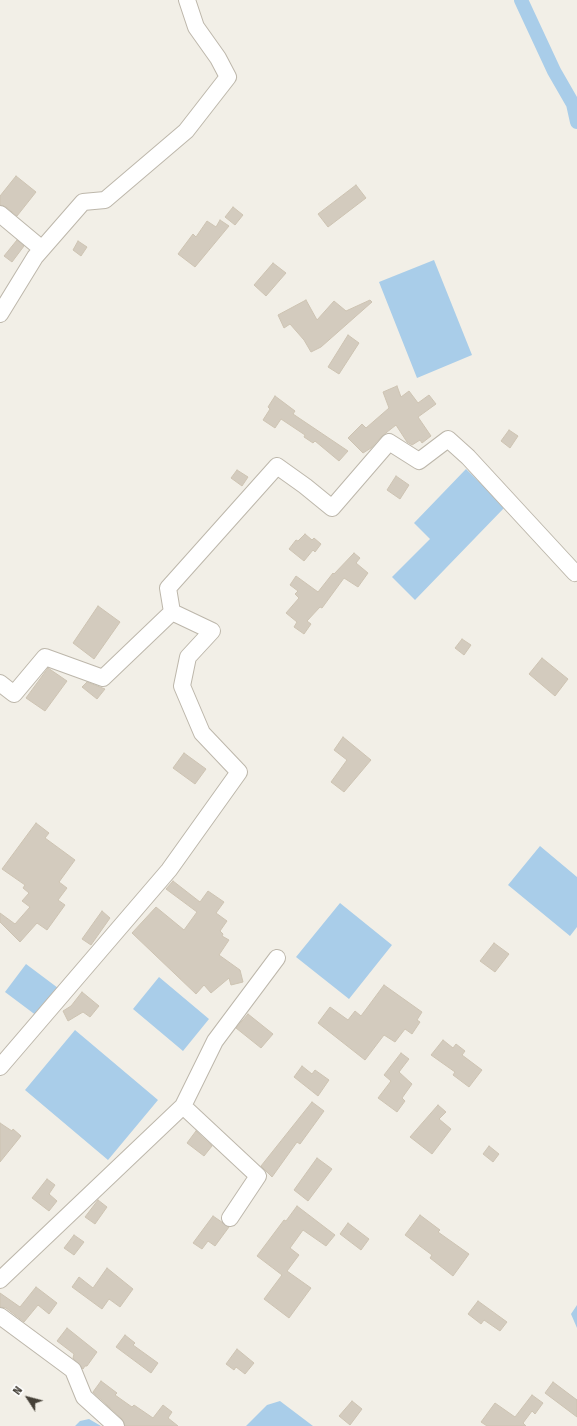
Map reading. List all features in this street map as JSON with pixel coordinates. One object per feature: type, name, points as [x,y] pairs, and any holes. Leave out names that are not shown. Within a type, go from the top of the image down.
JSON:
[{"type":"street","points":[[0,314],[35,257],[83,202],[105,200],[186,131],[228,78],[218,58],[196,27],[187,0]]},
{"type":"street","points":[[0,214],[42,249]]},
{"type":"street","points":[[172,612],[168,588],[277,466],[332,508],[389,442],[419,461],[448,439],[478,468],[575,573],[577,572]]},
{"type":"street","points":[[0,683],[14,694],[45,657],[104,678],[172,612]]},
{"type":"street","points":[[0,1067],[169,870],[239,772],[202,733],[182,686],[188,657],[212,630],[172,612]]},
{"type":"street","points":[[0,1280],[182,1106],[215,1041],[278,958]]},
{"type":"street","points":[[182,1106],[258,1176],[230,1218]]},
{"type":"street","points":[[0,1316],[73,1370],[84,1397],[116,1426]]},
{"type":"water","points":[[434,260],[472,355],[417,378],[379,282]]},
{"type":"water","points":[[466,469],[505,507],[415,600],[392,577],[430,539],[414,523]]},
{"type":"water","points":[[540,846],[577,877],[577,927],[570,936],[508,885]]},
{"type":"water","points":[[340,903],[392,945],[349,999],[296,957]]},
{"type":"water","points":[[26,964],[58,988],[37,1016],[5,992]]},
{"type":"water","points":[[159,977],[209,1019],[183,1051],[133,1009]]},
{"type":"water","points":[[75,1030],[158,1100],[108,1160],[25,1090]]},
{"type":"water","points":[[577,1305],[577,1328],[571,1314]]},
{"type":"water","points":[[280,1401],[313,1426],[246,1426],[267,1405]]},
{"type":"water","points":[[89,1419],[101,1426],[75,1426],[80,1421]]},
{"type":"building","points":[[16,176],[36,192],[17,216],[6,207],[0,205],[0,196]]},
{"type":"building","points":[[356,185],[366,198],[328,227],[318,214]]},
{"type":"building","points":[[233,207],[243,215],[235,225],[225,217]]},
{"type":"building","points":[[220,220],[229,226],[195,267],[178,254],[193,234],[196,237],[207,221],[216,227]]},
{"type":"building","points":[[17,240],[24,246],[12,262],[4,256]]},
{"type":"building","points":[[78,241],[87,247],[81,256],[73,250]]},
{"type":"building","points":[[273,263],[286,273],[266,296],[254,285]]},
{"type":"building","points":[[306,300],[317,320],[334,301],[346,311],[370,300],[372,302],[321,347],[311,352],[304,340],[290,324],[284,328],[278,315]]},
{"type":"building","points":[[348,335],[359,343],[339,374],[328,367]]},
{"type":"building","points":[[397,386],[401,397],[409,391],[418,403],[429,395],[436,404],[418,417],[431,436],[422,443],[420,440],[412,445],[407,442],[396,425],[382,436],[371,448],[363,453],[348,438],[362,424],[366,428],[389,408],[383,392]]},
{"type":"building","points":[[275,396],[295,411],[293,414],[348,451],[339,461],[315,441],[313,443],[304,437],[305,435],[281,419],[275,428],[263,420],[270,409],[268,407]]},
{"type":"building","points":[[509,430],[518,436],[510,448],[501,441]]},
{"type":"building","points":[[237,470],[248,477],[242,486],[231,478]]},
{"type":"building","points":[[396,476],[409,485],[400,499],[387,490]]},
{"type":"building","points":[[305,534],[312,540],[314,538],[321,544],[315,552],[313,550],[304,561],[289,549],[296,540],[298,541]]},
{"type":"building","points":[[354,553],[360,558],[356,563],[368,573],[358,587],[344,578],[322,608],[320,607],[307,621],[311,624],[304,634],[294,627],[297,622],[286,613],[299,598],[295,594],[298,591],[290,585],[296,576],[318,592],[333,573],[334,574]]},
{"type":"building","points":[[98,606],[120,622],[94,659],[73,643]]},
{"type":"building","points":[[462,639],[471,645],[464,655],[455,648]]},
{"type":"building","points":[[542,658],[568,679],[555,696],[529,674]]},
{"type":"building","points":[[48,668],[67,681],[45,711],[26,698]]},
{"type":"building","points":[[87,682],[105,689],[97,699],[82,687]]},
{"type":"building","points":[[343,737],[371,760],[344,792],[331,782],[347,760],[334,750]]},
{"type":"building","points":[[184,753],[206,769],[195,784],[173,768]]},
{"type":"building","points":[[36,823],[49,833],[45,838],[75,860],[59,882],[67,888],[58,900],[65,905],[47,930],[37,923],[20,942],[0,922],[0,913],[15,924],[30,907],[22,901],[29,893],[23,888],[25,885],[2,869]]},
{"type":"building","points":[[173,881],[200,902],[208,891],[224,902],[216,913],[227,921],[220,931],[223,934],[222,936],[229,940],[219,955],[240,970],[243,982],[231,985],[229,978],[211,993],[204,985],[196,994],[132,933],[156,907],[184,930],[197,912],[166,889]]},
{"type":"building","points":[[102,911],[110,918],[91,945],[82,939]]},
{"type":"building","points":[[494,943],[509,954],[495,972],[480,961]]},
{"type":"building","points":[[384,985],[422,1012],[417,1020],[420,1022],[412,1034],[405,1029],[395,1042],[384,1035],[365,1060],[318,1023],[330,1007],[348,1020],[355,1011],[361,1016]]},
{"type":"building","points":[[82,992],[99,1006],[90,1017],[83,1012],[68,1021],[63,1011],[71,1006]]},
{"type":"building","points":[[248,1014],[273,1034],[261,1048],[236,1028]]},
{"type":"building","points":[[443,1040],[453,1048],[456,1044],[465,1051],[462,1055],[482,1070],[469,1087],[453,1075],[455,1072],[431,1055]]},
{"type":"building","points":[[401,1053],[409,1059],[399,1072],[412,1084],[402,1098],[405,1101],[397,1112],[378,1098],[391,1081],[384,1075]]},
{"type":"building","points":[[302,1066],[312,1074],[315,1070],[329,1080],[318,1096],[294,1077]]},
{"type":"building","points":[[312,1102],[324,1111],[300,1144],[297,1142],[272,1177],[261,1166]]},
{"type":"building","points":[[438,1105],[446,1112],[439,1119],[451,1129],[432,1154],[410,1137]]},
{"type":"building","points":[[0,1123],[12,1131],[13,1129],[21,1136],[0,1162]]},
{"type":"building","points":[[196,1131],[212,1146],[204,1156],[187,1143]]},
{"type":"building","points":[[489,1146],[499,1154],[493,1162],[483,1154]]},
{"type":"building","points":[[317,1158],[332,1169],[308,1201],[294,1190]]},
{"type":"building","points":[[47,1179],[55,1185],[49,1194],[57,1201],[49,1211],[32,1198]]},
{"type":"building","points":[[98,1200],[107,1207],[95,1224],[85,1217]]},
{"type":"building","points":[[297,1206],[335,1235],[326,1246],[303,1230],[290,1248],[299,1255],[287,1271],[311,1288],[289,1318],[264,1299],[282,1275],[257,1256],[284,1220],[286,1221]]},
{"type":"building","points":[[420,1215],[440,1230],[438,1232],[469,1254],[453,1276],[430,1258],[432,1255],[405,1235]]},
{"type":"building","points":[[213,1216],[229,1227],[215,1246],[208,1241],[202,1249],[193,1243]]},
{"type":"building","points":[[348,1223],[369,1239],[361,1250],[340,1234]]},
{"type":"building","points":[[74,1235],[84,1242],[74,1255],[64,1248]]},
{"type":"building","points":[[107,1268],[133,1289],[120,1307],[109,1299],[102,1309],[72,1287],[79,1277],[93,1288]]},
{"type":"building","points":[[36,1287],[57,1303],[49,1314],[38,1305],[24,1322],[6,1308],[0,1307],[0,1293],[20,1307]]},
{"type":"building","points":[[478,1301],[507,1322],[500,1331],[484,1320],[481,1324],[468,1314]]},
{"type":"building","points":[[67,1328],[97,1352],[83,1369],[73,1358],[74,1354],[57,1341]]},
{"type":"building","points":[[125,1335],[135,1343],[133,1345],[158,1363],[151,1373],[116,1347]]},
{"type":"building","points":[[237,1349],[254,1363],[245,1374],[236,1367],[234,1370],[226,1364]]},
{"type":"building","points":[[101,1381],[117,1393],[115,1395],[132,1407],[134,1405],[153,1418],[163,1405],[172,1412],[168,1418],[178,1426],[125,1426],[122,1419],[93,1392]]},
{"type":"building","points":[[553,1382],[577,1400],[577,1417],[545,1393]]},
{"type":"building","points":[[532,1395],[543,1403],[535,1414],[532,1411],[523,1423],[526,1426],[487,1426],[481,1422],[495,1403],[515,1417]]},
{"type":"building","points":[[352,1401],[362,1409],[350,1425],[339,1416]]},
{"type":"waterway","points":[[521,0],[554,71],[573,104],[577,122]]}]
